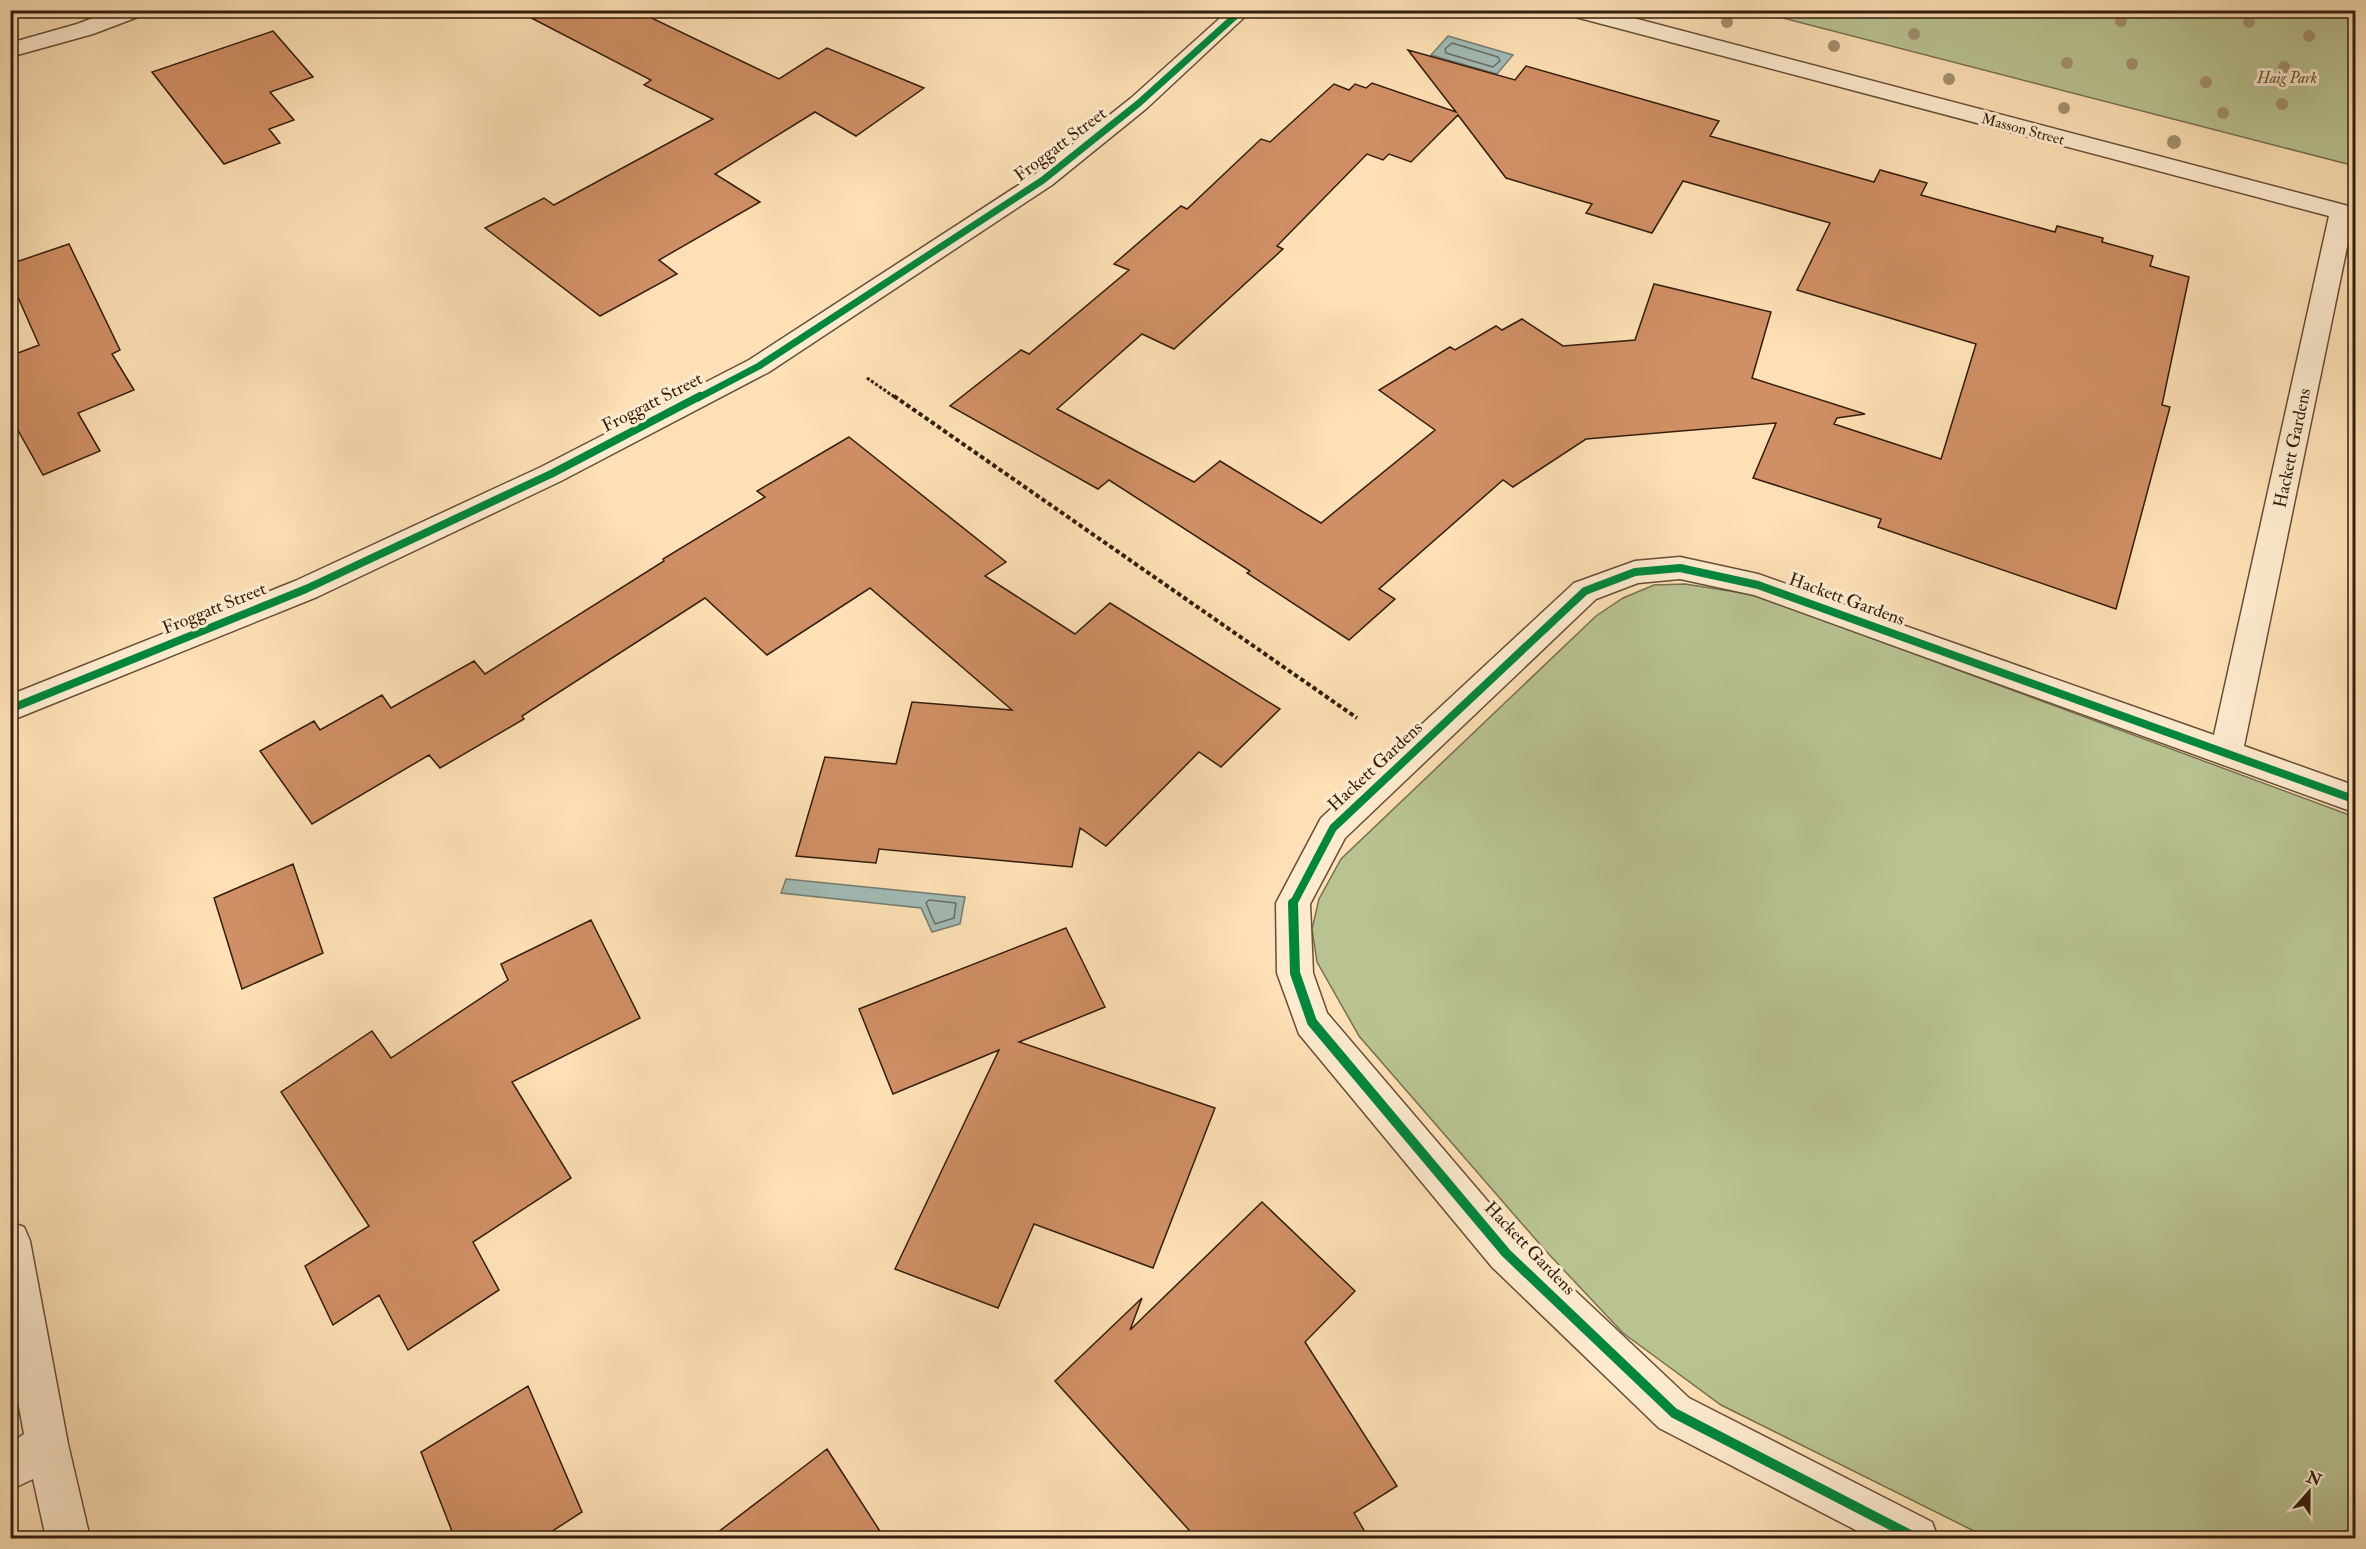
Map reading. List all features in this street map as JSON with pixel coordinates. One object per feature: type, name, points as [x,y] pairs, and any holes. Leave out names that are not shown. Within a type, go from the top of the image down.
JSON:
[{"type":"street","points":[[10,50],[85,29],[135,10]]},
{"type":"street","name":"Froggatt Street","points":[[10,709],[306,589],[551,474],[759,366],[1043,180],[1139,103],[1242,10]]},
{"type":"street","name":"Masson Street","points":[[1576,10],[1690,42],[2349,214]]},
{"type":"street","name":"Masson Street","points":[[1604,10],[1690,42]]},
{"type":"street","name":"Hackett Gardens","points":[[2226,753],[2349,214]]},
{"type":"street","name":"Hackett Gardens","points":[[1916,1539],[1674,1413],[1506,1252],[1312,1022],[1295,973],[1293,903],[1333,828],[1585,591],[1635,572],[1680,568],[1758,585],[2355,800]]},
{"type":"street","points":[[10,1241],[47,1444],[68,1539]]},
{"type":"street","points":[[10,1469],[47,1444]]},
{"type":"path","points":[[867,378],[1357,718]]},
{"type":"green space","name":"Haig Park","points":[[1756,11],[2355,11],[2355,166]]},
{"type":"green space","points":[[1685,584],[1755,595],[2355,817],[2355,1538],[1988,1538],[1721,1405],[1623,1333],[1544,1249],[1359,1036],[1317,962],[1312,929],[1319,899],[1341,859],[1596,616],[1623,598],[1654,585]]},
{"type":"water","points":[[1448,36],[1513,55],[1497,74],[1431,55]]},
{"type":"water","points":[[786,879],[965,897],[960,924],[932,932],[921,908],[781,893]]},
{"type":"building","points":[[516,10],[635,10],[779,79],[827,48],[924,88],[856,136],[815,112],[715,174],[760,202],[659,260],[677,274],[600,316],[485,228],[544,198],[554,205],[713,119],[644,85],[651,80]]},
{"type":"building","points":[[273,31],[313,77],[270,92],[294,120],[269,129],[280,143],[224,164],[152,72]]},
{"type":"building","points":[[1408,50],[1515,80],[1526,66],[1719,121],[1710,136],[1874,182],[1880,170],[1927,183],[1921,195],[2055,232],[2057,226],[2103,238],[2102,242],[2153,256],[2150,266],[2189,277],[2162,405],[2170,407],[2116,609],[1878,527],[1881,519],[1753,478],[1776,423],[1586,439],[1513,487],[1503,480],[1379,589],[1395,599],[1349,640],[1247,573],[1250,571],[1109,480],[1098,489],[950,406],[1021,350],[1029,354],[1129,270],[1114,264],[1181,206],[1187,209],[1261,139],[1270,142],[1334,84],[1349,90],[1355,84],[1366,88],[1372,83],[1456,112]],"holes":[[[1458,115],[1506,178],[1592,204],[1586,213],[1652,233],[1683,181],[1830,223],[1797,290],[1976,344],[1941,459],[1834,424],[1837,418],[1865,414],[1752,378],[1771,312],[1654,284],[1635,340],[1563,346],[1522,319],[1502,330],[1496,326],[1455,350],[1450,347],[1379,390],[1435,430],[1321,523],[1220,461],[1194,482],[1057,409],[1142,334],[1174,349],[1283,249],[1277,246],[1367,154],[1383,160],[1389,154],[1411,162]]]},
{"type":"building","points":[[69,244],[120,350],[112,354],[134,390],[78,413],[100,451],[43,475],[10,416],[10,356],[39,345],[10,279],[10,264]]},
{"type":"building","points":[[849,437],[1006,562],[985,576],[1075,634],[1110,603],[1280,709],[1221,767],[1199,752],[1106,846],[1080,828],[1072,867],[879,849],[876,863],[796,856],[825,757],[896,764],[912,702],[1012,710],[870,588],[767,655],[705,598],[522,716],[524,719],[440,768],[429,755],[312,824],[260,751],[314,721],[320,730],[382,695],[391,708],[474,661],[485,674],[664,561],[663,559],[765,497],[757,491]]},
{"type":"building","points":[[293,864],[323,953],[242,989],[214,898]]},
{"type":"building","points":[[591,920],[640,1018],[512,1082],[571,1178],[473,1242],[499,1290],[408,1350],[379,1295],[333,1325],[305,1266],[369,1226],[281,1092],[372,1031],[391,1058],[508,980],[501,964]]},
{"type":"building","points":[[1066,928],[1105,1007],[1019,1042],[1215,1108],[1153,1268],[1034,1224],[998,1308],[895,1269],[999,1050],[893,1094],[859,1009]]},
{"type":"building","points":[[1262,1202],[1355,1291],[1305,1342],[1397,1486],[1354,1513],[1369,1539],[1197,1539],[1055,1381],[1142,1298],[1130,1330]]},
{"type":"building","points":[[528,1386],[582,1512],[540,1539],[455,1539],[421,1452]]},
{"type":"building","points":[[827,1449],[885,1539],[709,1539]]},
{"type":"cycle path","points":[[10,709],[306,589],[551,474],[759,366],[1043,180],[1139,103],[1242,10]]},
{"type":"cycle path","points":[[1916,1538],[1674,1413],[1506,1253],[1312,1022],[1295,973],[1293,903],[1333,828],[1585,591],[1635,572],[1680,568],[1758,585],[2356,800]]}]
